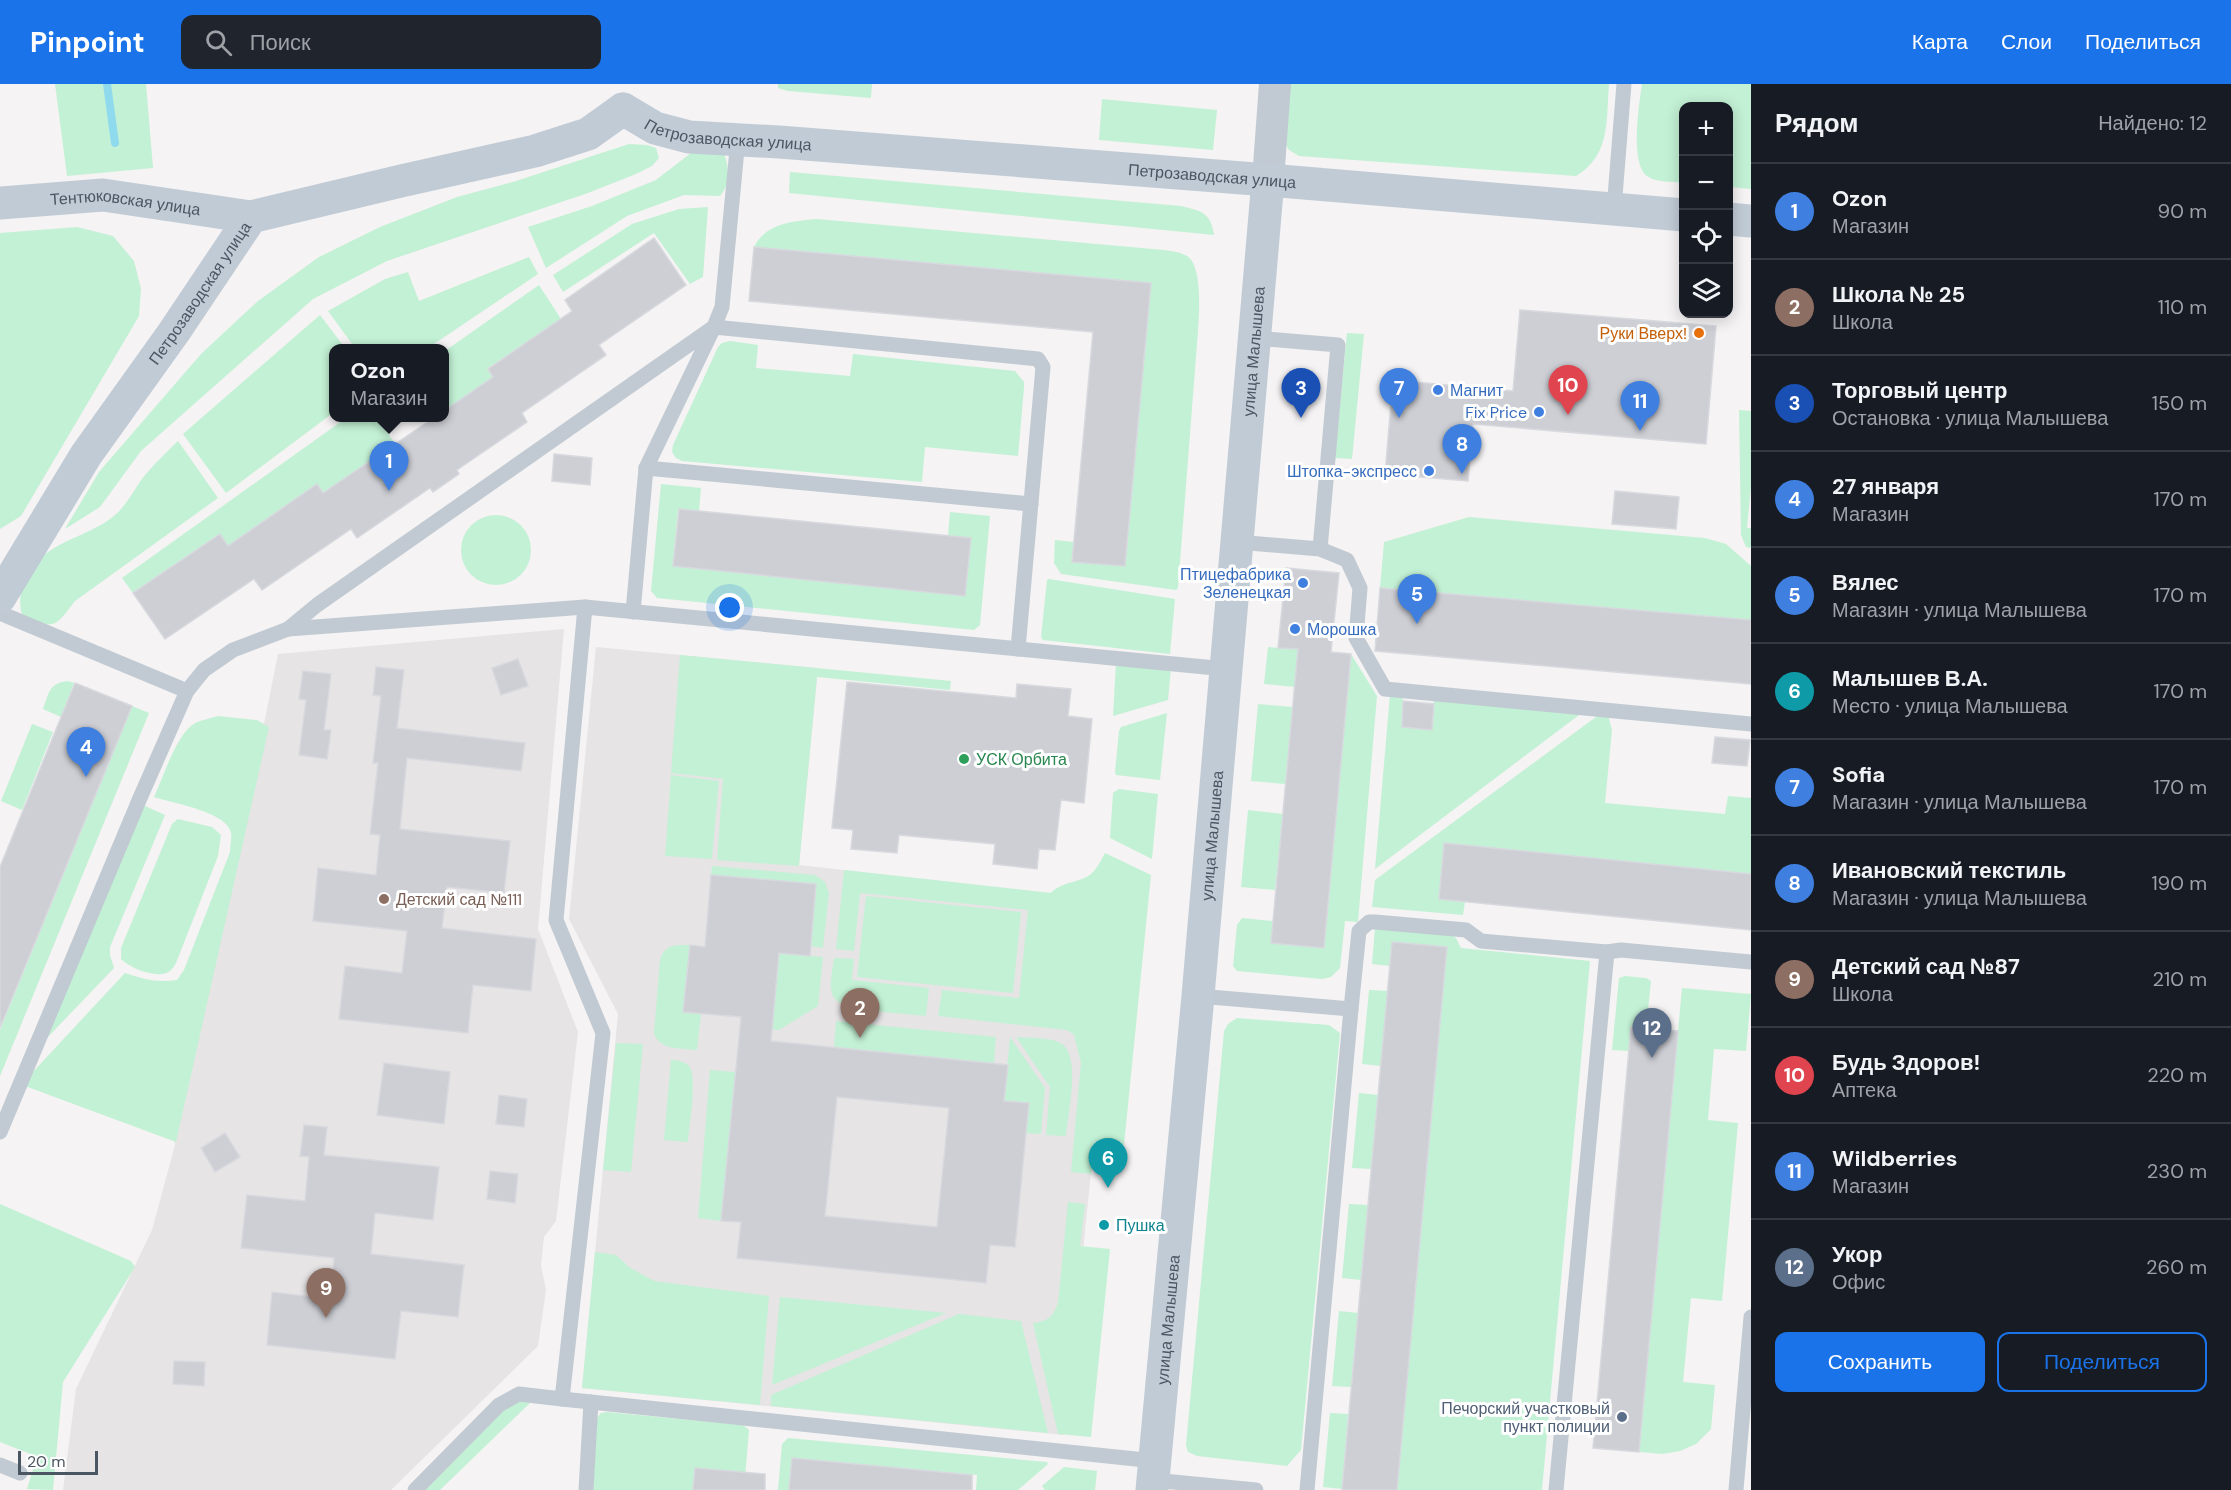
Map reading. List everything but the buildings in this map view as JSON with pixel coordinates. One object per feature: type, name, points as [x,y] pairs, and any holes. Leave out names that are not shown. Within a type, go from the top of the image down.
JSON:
[{"type":"street","points":[[1268,180],[1275,84]]},
{"type":"street","name":"Петрозаводская улица","points":[[0,597],[86,454],[174,332],[251,217],[535,151],[588,134],[627,96],[655,128],[689,137],[1268,180],[1679,215]]},
{"type":"street","name":"улица Малышева","points":[[1153,1477],[1198,996],[1268,180]]},
{"type":"street","name":"Тентюковская улица","points":[[0,203],[103,195],[251,217]]},
{"type":"street","points":[[1733,219],[1751,221]]},
{"type":"lane","points":[[1614,209],[1624,84]]},
{"type":"lane","points":[[633,612],[646,468],[722,308],[738,140]]},
{"type":"lane","points":[[288,629],[317,604],[714,327],[1038,359],[1043,367],[1018,649]]},
{"type":"lane","points":[[1254,338],[1338,345],[1320,549]]},
{"type":"lane","points":[[646,468],[1031,504]]},
{"type":"lane","points":[[1237,542],[1320,549],[1347,560],[1360,588],[1356,638],[1385,689],[1751,724]]},
{"type":"lane","points":[[562,1399],[603,1033],[556,920],[585,607]]},
{"type":"lane","points":[[0,1130],[187,691],[204,670],[233,651],[288,629],[585,607],[1226,669]]},
{"type":"lane","points":[[0,613],[187,691]]},
{"type":"lane","points":[[1308,1490],[1359,931],[1369,922],[1466,930],[1481,941],[1607,952],[1621,950],[1751,962]]},
{"type":"lane","points":[[1556,1490],[1607,952]]},
{"type":"lane","points":[[1198,996],[1352,1009]]},
{"type":"lane","points":[[1736,1490],[1751,1317]]},
{"type":"lane","points":[[415,1490],[499,1405],[519,1394],[1256,1490]]},
{"type":"lane","points":[[586,1490],[591,1402]]},
{"type":"lane","points":[[0,1465],[20,1473]]},
{"type":"shaded area","points":[[564,629],[538,929],[578,1032],[556,1221],[544,1237],[541,1265],[546,1290],[538,1346],[391,1490],[63,1490],[76,1389],[152,1230],[175,1145],[174,1135],[233,879],[278,654]]},
{"type":"shaded area","points":[[596,647],[818,668],[799,865],[1119,901],[1064,1435],[582,1388],[618,1014],[569,919]]},
{"type":"green space","points":[[55,84],[146,84],[153,168],[67,176]]},
{"type":"green space","points":[[778,84],[872,84],[871,98],[788,91],[778,88]]},
{"type":"green space","points":[[1289,84],[1609,84],[1606,123],[1601,147],[1596,158],[1576,176],[1299,156],[1289,150],[1286,145]]},
{"type":"green space","points":[[1642,84],[1751,84],[1751,189],[1733,187],[1733,102],[1679,102],[1679,183],[1659,181],[1647,176],[1642,169],[1637,146]]},
{"type":"green space","points":[[1102,99],[1217,110],[1213,150],[1099,140]]},
{"type":"green space","points":[[629,144],[656,148],[659,158],[652,166],[636,174],[588,193],[387,261],[313,299],[141,451],[100,507],[65,529],[99,472],[201,354],[258,301],[319,257],[380,227],[457,197],[516,181]]},
{"type":"green space","points":[[691,153],[724,154],[728,176],[726,186],[720,196],[684,195],[627,216],[546,268],[528,227],[592,206],[656,180]]},
{"type":"green space","points":[[790,172],[1181,206],[1208,217],[1214,235],[789,193]]},
{"type":"green space","points":[[708,207],[703,277],[690,284],[654,233],[563,292],[553,275],[632,224],[679,209]]},
{"type":"green space","points":[[817,219],[1164,250],[1187,256],[1192,261],[1198,280],[1199,314],[1178,588],[1176,590],[1061,574],[1054,563],[1055,540],[1074,542],[1073,562],[1125,566],[1151,283],[754,247],[759,239],[773,228],[790,222]]},
{"type":"green space","points":[[77,227],[113,236],[134,261],[141,289],[139,316],[21,516],[0,529],[0,233]]},
{"type":"green space","points":[[529,257],[538,274],[434,344],[352,344],[328,311],[385,279],[408,272],[419,301]]},
{"type":"green space","points":[[539,285],[561,319],[488,368],[493,377],[449,408],[449,348]]},
{"type":"green space","points":[[320,315],[342,344],[329,344],[329,416],[226,493],[183,434]]},
{"type":"green space","points":[[1347,333],[1364,334],[1352,459],[1335,458]]},
{"type":"green space","points":[[730,341],[758,345],[756,368],[850,376],[853,354],[1015,371],[1024,382],[1018,456],[925,447],[922,482],[682,461],[672,452],[673,445],[718,347]]},
{"type":"green space","points":[[1739,410],[1751,411],[1751,486],[1747,528],[1751,528],[1751,548],[1746,547],[1741,535]]},
{"type":"green space","points":[[340,422],[381,422],[395,444],[323,493],[316,485],[228,546],[219,534],[133,593],[122,578]]},
{"type":"green space","points":[[178,441],[218,498],[75,601],[63,617],[54,624],[23,617],[20,600],[22,591],[29,574],[40,559],[55,547],[99,526],[115,515],[146,474]]},
{"type":"green space","points":[[661,484],[701,488],[699,511],[678,509],[673,566],[964,596],[948,536],[950,512],[990,516],[980,625],[974,630],[657,598],[651,591]]},
{"type":"green space","points":[[489,515],[503,515],[516,521],[525,530],[531,543],[529,563],[521,575],[503,585],[489,585],[476,579],[467,570],[461,557],[461,543],[467,530],[476,521]]},
{"type":"green space","points":[[1469,517],[1705,538],[1726,544],[1751,566],[1751,620],[1380,588],[1384,542]]},
{"type":"green space","points":[[1047,580],[1175,599],[1170,654],[1043,640],[1041,637]]},
{"type":"green space","points":[[1268,647],[1298,649],[1295,687],[1264,684]]},
{"type":"green space","points":[[1351,654],[1377,696],[1358,922],[1345,921],[1340,968],[1331,977],[1322,979],[1237,971],[1233,966],[1237,925],[1242,918],[1273,921],[1271,943],[1324,948]]},
{"type":"green space","points":[[680,655],[951,681],[950,690],[817,677],[799,866],[717,860],[723,779],[671,773]]},
{"type":"green space","points":[[1116,662],[1171,668],[1168,700],[1113,716]]},
{"type":"green space","points":[[68,681],[74,683],[61,717],[43,709],[53,687]]},
{"type":"green space","points":[[1390,694],[1403,695],[1402,727],[1432,730],[1434,698],[1583,712],[1375,869]]},
{"type":"green space","points":[[1258,704],[1293,707],[1285,784],[1251,781]]},
{"type":"green space","points":[[132,706],[149,713],[0,1076],[0,1030]]},
{"type":"green space","points":[[1167,713],[1160,780],[1116,775],[1121,727]]},
{"type":"green space","points":[[1600,714],[1608,715],[1612,730],[1605,803],[1725,814],[1728,796],[1751,798],[1751,874],[1445,843],[1439,899],[1465,902],[1463,915],[1372,907],[1375,880]]},
{"type":"green space","points":[[218,716],[257,720],[269,727],[176,1142],[25,1086],[31,1074],[125,973],[150,980],[170,981],[177,980],[184,970],[230,852],[231,833],[228,826],[210,814],[154,797],[185,732],[197,722]]},
{"type":"green space","points":[[32,724],[53,732],[22,810],[1,801]]},
{"type":"green space","points":[[671,775],[719,781],[712,859],[665,856]]},
{"type":"green space","points":[[1119,789],[1158,794],[1152,859],[1110,838],[1113,793]]},
{"type":"green space","points":[[143,805],[165,815],[110,947],[114,968],[44,1041]]},
{"type":"green space","points":[[1248,810],[1283,814],[1275,890],[1241,887]]},
{"type":"green space","points":[[178,819],[212,827],[221,835],[218,856],[176,963],[171,970],[165,973],[152,974],[137,969],[121,959],[121,948],[172,824]]},
{"type":"green space","points":[[1105,853],[1151,875],[1124,1145],[1095,1142],[1091,1174],[1071,1172],[1081,1063],[1074,1035],[1067,1030],[938,1016],[942,990],[1019,998],[1028,910],[860,893],[854,951],[836,949],[844,870],[1051,893],[1055,889],[1091,874]]},
{"type":"green space","points":[[712,866],[815,875],[825,882],[829,893],[823,948],[811,946],[816,884],[711,875]]},
{"type":"green space","points":[[866,896],[1021,912],[1013,993],[857,977]]},
{"type":"green space","points":[[1375,928],[1451,934],[1461,948],[1590,961],[1542,1490],[1397,1490],[1446,947],[1392,942],[1390,966],[1372,964]]},
{"type":"green space","points":[[678,945],[690,945],[684,1012],[701,1014],[697,1050],[666,1046],[657,1039],[654,1033],[660,960],[666,949]]},
{"type":"green space","points":[[779,953],[823,957],[818,1006],[779,1030],[772,1029]]},
{"type":"green space","points":[[834,958],[854,959],[852,980],[929,988],[926,1016],[864,1009],[841,1003],[835,999],[831,990]]},
{"type":"green space","points":[[1625,976],[1646,978],[1651,981],[1646,1029],[1629,1051],[1612,1050],[1619,978]]},
{"type":"green space","points":[[1682,988],[1751,994],[1746,1051],[1714,1049],[1708,1120],[1738,1123],[1722,1301],[1691,1298],[1683,1382],[1715,1385],[1711,1429],[1696,1444],[1680,1451],[1662,1454],[1639,1452]]},
{"type":"green space","points":[[1369,990],[1388,991],[1381,1066],[1362,1064]]},
{"type":"green space","points":[[1237,1018],[1329,1025],[1340,1033],[1301,1450],[1287,1466],[1197,1456],[1188,1452],[1186,1445],[1224,1031],[1228,1024]]},
{"type":"green space","points":[[836,1021],[996,1037],[994,1063],[834,1047]]},
{"type":"green space","points":[[1010,1037],[1045,1088],[1041,1134],[1026,1133],[1029,1103],[1004,1101]]},
{"type":"green space","points":[[1016,1037],[1052,1040],[1062,1044],[1068,1051],[1071,1061],[1072,1087],[1066,1136],[1046,1135],[1050,1087]]},
{"type":"green space","points":[[616,1043],[643,1044],[631,1172],[603,1170]]},
{"type":"green space","points":[[671,1060],[685,1063],[692,1072],[693,1091],[688,1142],[664,1140]]},
{"type":"green space","points":[[710,1070],[736,1072],[721,1221],[698,1218]]},
{"type":"green space","points":[[1359,1093],[1378,1095],[1371,1169],[1352,1168]]},
{"type":"green space","points":[[1068,1202],[1085,1204],[1080,1246],[1110,1249],[1091,1437],[1058,1434],[1033,1323],[1049,1318],[1058,1303]]},
{"type":"green space","points":[[0,1204],[131,1261],[135,1267],[63,1382],[53,1490],[27,1489],[36,1460],[33,1455],[0,1442]]},
{"type":"green space","points":[[1349,1204],[1368,1205],[1361,1280],[1342,1278]]},
{"type":"green space","points":[[595,1252],[616,1255],[629,1267],[654,1281],[769,1296],[760,1405],[582,1388]]},
{"type":"green space","points":[[780,1297],[946,1313],[772,1385]]},
{"type":"green space","points":[[1339,1311],[1358,1313],[1351,1387],[1332,1386]]},
{"type":"green space","points":[[959,1314],[1021,1321],[1048,1433],[771,1406],[771,1395]]},
{"type":"green space","points":[[523,1398],[533,1400],[440,1490],[420,1490],[500,1411]]},
{"type":"green space","points":[[601,1413],[743,1425],[749,1430],[744,1490],[593,1490],[597,1418]]},
{"type":"green space","points":[[1330,1413],[1348,1414],[1342,1489],[1323,1487]]},
{"type":"green space","points":[[788,1438],[1047,1462],[1048,1464],[1018,1490],[976,1490],[977,1475],[792,1458],[789,1490],[778,1490],[782,1444]]},
{"type":"green space","points":[[1064,1467],[1097,1471],[1095,1490],[1045,1490],[1042,1486]]},
{"type":"waterway","points":[[107,84],[115,143]]},
{"type":"place","name":"Руки Вверх!","points":[[1699,333]]},
{"type":"place","name":"Магнит","points":[[1438,390]]},
{"type":"place","name":"Fix Price","points":[[1539,412]]},
{"type":"place","name":"Будь Здоров!","points":[[1568,415]]},
{"type":"place","name":"Торговый центр","points":[[1301,418]]},
{"type":"place","name":"Sofia","points":[[1399,418]]},
{"type":"place","name":"Wildberries","points":[[1640,431]]},
{"type":"place","name":"Штопка-экспресс","points":[[1429,471]]},
{"type":"place","name":"Ивановский текстиль","points":[[1462,474]]},
{"type":"place","name":"Ozon","points":[[389,491]]},
{"type":"place","name":"Птицефабрика Зеленецкая","points":[[1303,583]]},
{"type":"place","name":"Вялес","points":[[1417,624]]},
{"type":"place","name":"Морошка","points":[[1295,629]]},
{"type":"place","name":"УСК Орбита","points":[[964,759]]},
{"type":"place","name":"27 января","points":[[86,777]]},
{"type":"place","name":"Детский сад №111","points":[[384,899]]},
{"type":"place","name":"Школа № 25","points":[[860,1038]]},
{"type":"place","name":"Укор","points":[[1652,1058]]},
{"type":"place","name":"Малышев В.А.","points":[[1108,1188]]},
{"type":"place","name":"Пушка","points":[[1104,1225]]},
{"type":"place","name":"Детский сад №87","points":[[326,1318]]},
{"type":"place","name":"Печорский участковый пункт полиции","points":[[1622,1417]]}]
